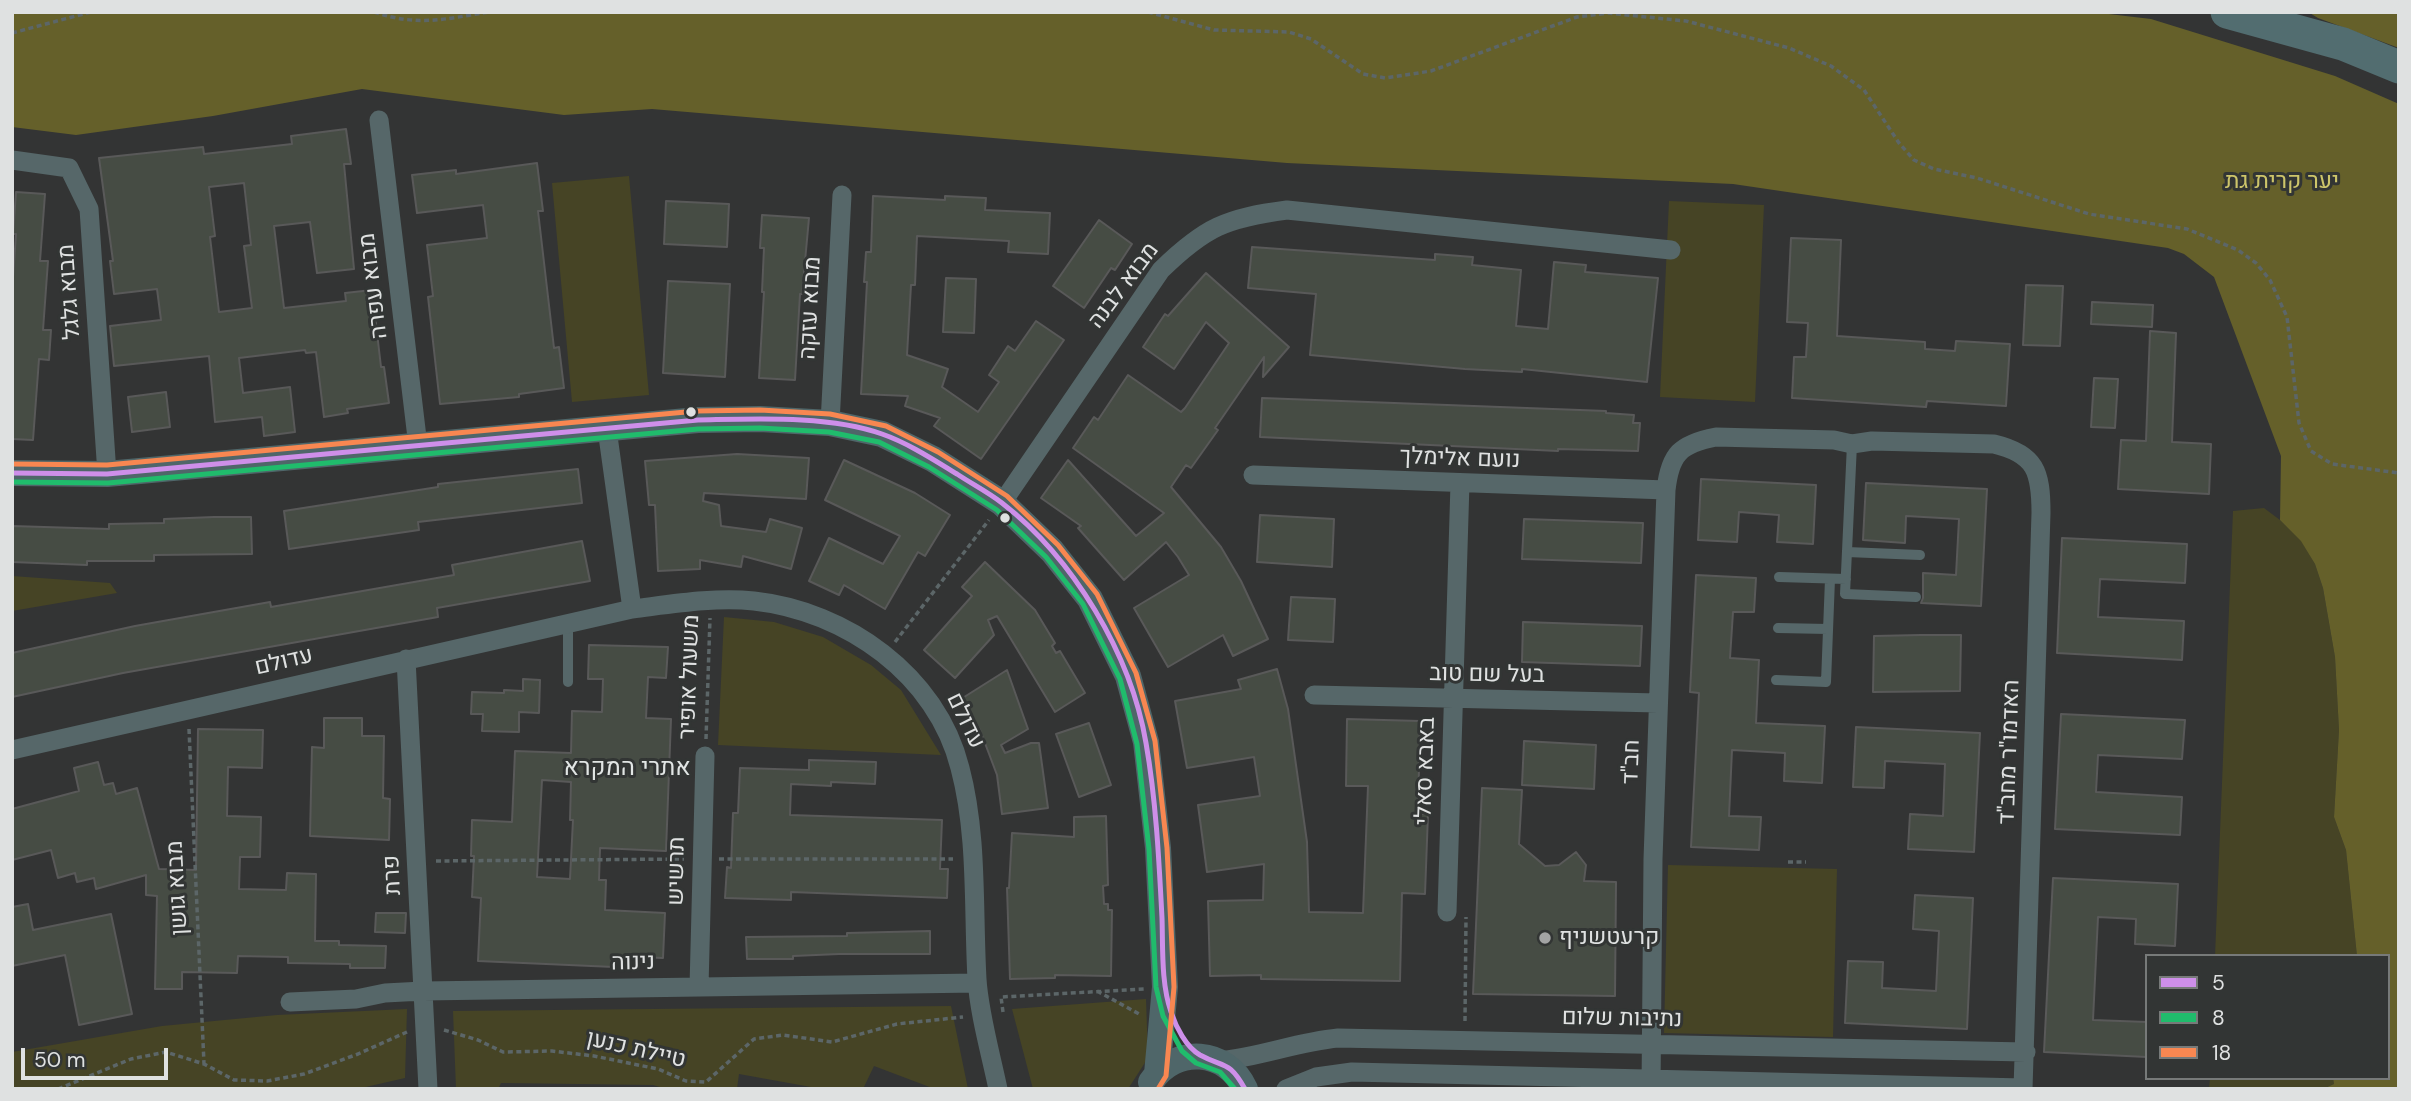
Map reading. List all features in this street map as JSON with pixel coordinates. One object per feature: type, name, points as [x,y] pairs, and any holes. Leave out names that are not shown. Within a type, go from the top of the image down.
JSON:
[{"type":"highway","points":[[2227,12],[2343,44],[2399,67]]},
{"type":"street","name":"מבוא עפרה","points":[[379,120],[418,446]]},
{"type":"street","name":"מבוא גלגל","points":[[12,160],[69,168],[89,209],[107,474]]},
{"type":"street","name":"מבוא עזקה","points":[[830,423],[842,195]]},
{"type":"street","name":"מבוא לבנה","points":[[1002,503],[1161,270],[1184,248],[1211,229],[1246,215],[1287,210],[1671,250]]},
{"type":"street","points":[[12,473],[107,474],[698,420],[760,419],[830,423],[882,434],[933,459],[1002,503],[1052,551],[1090,598],[1128,676],[1146,742],[1158,848],[1157,988],[1152,1081]]},
{"type":"street","points":[[607,429],[632,609]]},
{"type":"street","points":[[1666,491],[1668,470],[1679,450],[1697,441],[1716,437],[1834,440],[1852,444]]},
{"type":"street","name":"האדמו\"ר מחב\"ד","points":[[1852,444],[1872,441],[1994,444],[2013,449],[2028,458],[2038,473],[2041,490],[2023,1088]]},
{"type":"street","name":"נועם אלימלך","points":[[1252,475],[1666,491]]},
{"type":"street","name":"באבא סאלי","points":[[1447,912],[1460,483]]},
{"type":"street","name":"חב\"ד","points":[[1651,1044],[1653,859],[1666,491]]},
{"type":"street","name":"עדולם","points":[[12,750],[632,609],[710,600],[754,601],[806,612],[846,628],[885,654],[920,688],[946,729],[960,766],[973,859],[977,983],[998,1089]]},
{"type":"street","name":"פרת","points":[[407,659],[428,1089]]},
{"type":"street","name":"בעל שם טוב","points":[[1314,695],[1658,703]]},
{"type":"street","name":"תרשיש","points":[[699,987],[705,756]]},
{"type":"street","name":"נינוה","points":[[290,1002],[356,999],[384,993],[423,991],[977,983]]},
{"type":"street","points":[[1157,988],[1188,1045],[1232,1069],[1245,1089]]},
{"type":"street","name":"נתיבות שלום","points":[[1210,1058],[1245,1058],[1311,1041],[1338,1038],[2026,1052]]},
{"type":"street","points":[[1651,1044],[1651,1085]]},
{"type":"street","points":[[1152,1081],[1176,1059],[1210,1058]]},
{"type":"street","points":[[1286,1089],[1316,1077],[1352,1072],[1651,1085],[2023,1088]]},
{"type":"lane","points":[[1852,444],[1845,594],[1916,597]]},
{"type":"lane","points":[[1847,552],[1920,555]]},
{"type":"lane","points":[[1779,577],[1846,579]]},
{"type":"lane","points":[[1776,680],[1826,681],[1830,579]]},
{"type":"lane","points":[[568,625],[568,682]]},
{"type":"lane","points":[[1778,628],[1828,629]]},
{"type":"path","points":[[12,33],[91,12]]},
{"type":"path","points":[[374,12],[424,23],[489,12]]},
{"type":"path","points":[[1148,12],[1214,30],[1289,32],[1311,39],[1363,74],[1385,78],[1431,71],[1577,17],[1608,13],[1686,21],[1789,48],[1831,66],[1864,90],[1899,143],[1914,160],[1934,169],[1977,178],[2089,214],[2187,229],[2238,250],[2256,263],[2270,280],[2287,317],[2300,423],[2311,451],[2332,464],[2399,473]]},
{"type":"path","points":[[885,654],[1002,503]]},
{"type":"path","name":"משעול אופיר","points":[[705,756],[710,600]]},
{"type":"path","name":"מבוא גושן","points":[[188,710],[204,1065]]},
{"type":"path","points":[[1788,862],[1807,862]]},
{"type":"path","points":[[1447,912],[1466,912],[1464,1041]]},
{"type":"path","points":[[1003,1012],[1001,997],[1157,988]]},
{"type":"path","points":[[1097,991],[1140,1013],[1144,1018]]},
{"type":"path","name":"טיילת כנען","points":[[444,1030],[478,1040],[503,1052],[552,1051],[594,1056],[658,1069],[685,1081],[706,1082],[754,1039],[783,1035],[832,1042],[897,1024],[972,1016]]},
{"type":"path","points":[[58,1089],[131,1059],[166,1052],[204,1065],[234,1080],[267,1081],[304,1074],[412,1030]]},
{"type":"shaded area","points":[[629,176],[649,395],[572,402],[552,183]]},
{"type":"shaded area","points":[[1669,201],[1764,205],[1755,402],[1660,397]]},
{"type":"shaded area","points":[[2264,508],[2280,520],[2302,541],[2315,564],[2323,588],[2335,657],[2339,730],[2334,817],[2346,850],[2357,954],[2215,954],[2233,511]]},
{"type":"shaded area","points":[[12,576],[110,583],[117,593],[12,611]]},
{"type":"shaded area","points":[[724,617],[774,622],[823,637],[871,665],[901,690],[941,755],[718,745]]},
{"type":"shaded area","points":[[1668,865],[1837,869],[1833,1037],[1664,1033]]},
{"type":"shaded area","points":[[1146,999],[1148,1058],[1128,1089],[1033,1089],[1012,1009]]},
{"type":"shaded area","points":[[951,1006],[968,1089],[935,1089],[874,1066],[863,1089],[822,1089],[739,1074],[737,1089],[501,1083],[498,1089],[456,1089],[453,1011]]},
{"type":"shaded area","points":[[407,1009],[405,1078],[357,1089],[12,1089],[12,1052],[162,1026],[277,1015]]},
{"type":"shaded area","points":[[2210,1080],[2333,1080],[2334,1084],[2323,1089],[2209,1089]]},
{"type":"green space","name":"יער קרית גת","points":[[12,12],[2092,12],[2151,19],[2335,76],[2399,104],[2399,1089],[2323,1089],[2334,1084],[2333,1080],[2390,1080],[2390,954],[2357,954],[2346,850],[2334,817],[2339,730],[2335,657],[2323,588],[2315,564],[2301,541],[2280,520],[2281,456],[2214,277],[2184,254],[2168,248],[1733,184],[1287,163],[652,109],[564,115],[362,89],[213,116],[76,135],[12,127]]},
{"type":"green space","points":[[2308,12],[2399,12],[2399,48],[2318,18]]},
{"type":"building","points":[[346,129],[351,164],[344,164],[354,269],[317,273],[310,222],[274,226],[284,308],[346,301],[345,293],[372,290],[381,367],[384,367],[389,403],[347,409],[348,413],[324,417],[316,352],[306,353],[305,350],[239,358],[243,393],[290,387],[295,432],[264,436],[262,417],[215,422],[209,356],[114,366],[110,326],[161,320],[157,289],[114,294],[110,261],[113,261],[99,158],[203,147],[204,154],[292,144],[291,136]],"holes":[[[244,183],[251,245],[244,246],[252,308],[219,312],[210,237],[215,236],[209,187]]]},
{"type":"building","points":[[537,163],[543,211],[538,211],[554,348],[559,347],[564,388],[519,394],[519,397],[440,404],[428,297],[433,296],[427,245],[487,238],[483,205],[417,213],[412,175],[456,170],[456,174]]},
{"type":"building","points":[[16,192],[45,194],[40,261],[48,261],[43,330],[51,330],[49,360],[39,359],[33,440],[12,439],[12,292]]},
{"type":"building","points":[[873,196],[945,200],[945,196],[986,198],[985,210],[1050,213],[1048,254],[1008,252],[1009,241],[917,236],[915,285],[911,285],[907,355],[948,369],[942,387],[978,412],[999,382],[989,375],[1008,346],[1015,351],[1036,321],[1064,340],[981,459],[934,426],[940,418],[905,406],[908,396],[861,394],[867,282],[864,282],[866,252],[871,252]]},
{"type":"building","points":[[666,201],[729,204],[727,247],[664,244]]},
{"type":"building","points":[[762,215],[809,218],[800,294],[795,380],[759,378],[764,292],[764,248],[760,248]]},
{"type":"building","points":[[1099,220],[1132,244],[1115,270],[1111,268],[1084,308],[1053,286]]},
{"type":"building","points":[[1791,238],[1841,240],[1837,336],[1925,342],[1925,349],[1955,351],[1956,341],[2010,344],[2006,406],[1927,401],[1926,407],[1792,398],[1794,357],[1806,357],[1808,323],[1787,322]]},
{"type":"building","points":[[1252,247],[1435,260],[1435,254],[1473,257],[1472,265],[1521,270],[1516,326],[1548,329],[1554,262],[1586,265],[1585,272],[1658,278],[1647,382],[1522,369],[1522,372],[1465,369],[1310,355],[1316,294],[1248,288]]},
{"type":"building","points":[[1206,273],[1289,347],[1263,377],[1264,357],[1191,468],[1186,465],[1171,487],[1221,547],[1241,581],[1268,639],[1233,656],[1223,635],[1168,667],[1134,608],[1189,575],[1178,557],[1166,542],[1124,580],[1078,528],[1081,526],[1041,498],[1068,460],[1136,536],[1164,513],[1073,448],[1094,417],[1098,420],[1128,375],[1181,412],[1185,408],[1229,343],[1206,322],[1174,369],[1143,347],[1165,314],[1168,316]]},
{"type":"building","points":[[946,278],[976,279],[974,333],[943,332]]},
{"type":"building","points":[[668,281],[730,284],[725,377],[663,373]]},
{"type":"building","points":[[2026,285],[2063,286],[2060,346],[2023,345]]},
{"type":"building","points":[[2092,302],[2153,305],[2152,327],[2091,324]]},
{"type":"building","points":[[2150,331],[2176,333],[2172,442],[2211,444],[2209,494],[2118,489],[2121,440],[2146,441]]},
{"type":"building","points":[[2094,378],[2118,379],[2115,428],[2091,427]]},
{"type":"building","points":[[166,392],[170,427],[132,432],[128,397]]},
{"type":"building","points":[[1262,398],[1606,411],[1634,415],[1633,423],[1640,423],[1638,451],[1558,451],[1260,437]]},
{"type":"building","points":[[737,454],[809,458],[806,499],[704,493],[703,501],[719,505],[721,526],[766,532],[770,519],[802,528],[791,569],[743,556],[741,567],[700,560],[700,569],[658,571],[655,505],[649,505],[645,461]]},
{"type":"building","points":[[844,460],[915,493],[950,515],[925,556],[918,552],[885,609],[844,585],[839,595],[809,581],[829,538],[883,564],[900,536],[825,500]]},
{"type":"building","points":[[578,469],[582,503],[418,522],[419,530],[289,549],[284,511],[438,487],[438,484]]},
{"type":"building","points":[[1701,479],[1816,485],[1813,544],[1777,542],[1779,515],[1739,512],[1737,542],[1698,540]]},
{"type":"building","points":[[1866,483],[1987,489],[1981,606],[1921,603],[1923,573],[1956,575],[1959,519],[1906,516],[1905,543],[1863,540]]},
{"type":"building","points":[[1260,515],[1334,519],[1332,567],[1257,562]]},
{"type":"building","points":[[251,517],[252,554],[154,555],[154,561],[87,561],[87,565],[12,562],[12,526],[109,529],[109,524],[164,523],[164,519]]},
{"type":"building","points":[[1524,519],[1643,523],[1641,563],[1522,559]]},
{"type":"building","points":[[2062,538],[2187,544],[2185,583],[2100,579],[2098,617],[2184,621],[2182,660],[2057,653]]},
{"type":"building","points":[[582,541],[590,581],[437,608],[438,617],[123,673],[12,697],[12,653],[135,626],[270,602],[271,607],[454,575],[452,565]]},
{"type":"building","points":[[985,562],[1035,610],[1055,643],[1052,646],[1056,653],[1060,651],[1085,693],[1055,712],[997,616],[988,620],[994,635],[955,678],[924,650],[972,596],[962,587]]},
{"type":"building","points":[[1696,575],[1756,578],[1754,612],[1733,612],[1730,658],[1759,660],[1756,723],[1825,726],[1822,783],[1784,781],[1785,753],[1732,750],[1729,816],[1761,817],[1759,850],[1691,847],[1699,693],[1690,692]]},
{"type":"building","points":[[1291,597],[1335,599],[1333,642],[1288,640]]},
{"type":"building","points":[[1523,622],[1642,626],[1640,666],[1522,662]]},
{"type":"building","points":[[1961,635],[1960,691],[1873,692],[1874,636]]},
{"type":"building","points":[[589,645],[668,647],[666,678],[648,677],[646,718],[671,719],[666,851],[600,848],[599,880],[606,880],[605,910],[665,913],[663,958],[614,956],[614,967],[478,961],[481,898],[472,897],[472,820],[512,822],[515,751],[571,753],[572,711],[602,712],[603,679],[588,679]],"holes":[[[542,780],[571,782],[570,820],[573,820],[570,879],[537,877]]]},
{"type":"building","points":[[1277,669],[1288,709],[1307,842],[1309,912],[1363,913],[1368,786],[1346,786],[1347,719],[1420,721],[1418,814],[1428,814],[1425,894],[1402,893],[1400,981],[1261,979],[1261,975],[1210,976],[1208,901],[1263,900],[1264,864],[1207,872],[1198,805],[1260,796],[1254,757],[1187,768],[1175,701],[1241,689],[1238,680]]},
{"type":"building","points":[[1007,670],[1028,729],[1001,745],[1005,753],[1031,743],[1039,743],[1048,808],[1002,814],[997,775],[980,730],[961,699]]},
{"type":"building","points":[[523,679],[540,680],[539,713],[519,712],[519,732],[482,731],[483,714],[471,714],[472,692],[523,691]]},
{"type":"building","points":[[2061,714],[2185,720],[2182,759],[2098,755],[2096,792],[2182,797],[2180,835],[2055,829]]},
{"type":"building","points":[[324,718],[362,718],[362,736],[384,736],[383,798],[390,799],[389,840],[310,836],[312,747],[324,748]]},
{"type":"building","points":[[1089,723],[1111,785],[1079,797],[1056,734]]},
{"type":"building","points":[[1856,727],[1980,733],[1974,852],[1908,849],[1910,814],[1943,816],[1945,764],[1885,761],[1884,788],[1853,787]]},
{"type":"building","points":[[198,729],[263,730],[262,768],[228,767],[227,816],[261,817],[260,857],[240,857],[239,889],[286,890],[287,873],[316,874],[315,941],[339,941],[339,945],[386,946],[385,968],[350,968],[350,964],[288,963],[288,957],[238,956],[237,973],[182,972],[182,989],[155,989],[157,896],[146,895],[146,875],[96,889],[94,878],[77,882],[75,873],[58,878],[51,850],[12,860],[12,809],[79,791],[74,768],[98,762],[104,785],[113,783],[116,794],[137,788],[159,869],[196,870]]},
{"type":"building","points":[[1524,741],[1596,745],[1594,789],[1522,785]]},
{"type":"building","points":[[809,760],[876,762],[875,784],[791,784],[790,815],[942,820],[940,869],[948,869],[947,898],[791,892],[791,900],[725,898],[727,867],[731,868],[733,813],[738,813],[740,768],[809,770]]},
{"type":"building","name":"קרעטשניף","points":[[1482,788],[1522,790],[1519,844],[1545,866],[1559,865],[1576,852],[1586,865],[1584,881],[1616,882],[1615,996],[1473,994]]},
{"type":"building","points":[[1106,816],[1108,885],[1103,886],[1104,904],[1108,904],[1108,910],[1112,910],[1111,976],[1055,975],[1055,978],[1010,979],[1007,888],[1012,833],[1074,837],[1074,817]]},
{"type":"building","points":[[2053,878],[2178,884],[2175,946],[2135,944],[2136,919],[2098,917],[2093,1020],[2145,1022],[2145,1057],[2044,1052]]},
{"type":"building","points":[[1915,895],[1973,898],[1967,1029],[1845,1023],[1848,961],[1883,962],[1882,988],[1936,991],[1939,931],[1913,929]]},
{"type":"building","points":[[28,904],[33,930],[111,914],[132,1014],[79,1025],[65,955],[12,966],[12,907]]},
{"type":"building","points":[[376,913],[406,913],[405,933],[375,932]]},
{"type":"building","points":[[930,931],[930,954],[839,954],[793,956],[793,959],[747,959],[746,937],[847,936],[847,933]]},
{"type":"transit line","name":"18","points":[[12,464],[107,465],[697,411],[760,410],[830,414],[886,426],[938,452],[1007,496],[1058,545],[1097,594],[1136,673],[1155,741],[1167,848],[1174,987],[1166,1076],[1158,1089]]},
{"type":"transit line","name":"5","points":[[12,473],[107,474],[698,420],[816,421],[861,428],[901,442],[991,495],[1028,525],[1075,580],[1113,642],[1138,709],[1146,743],[1155,808],[1164,977],[1171,1012],[1190,1047],[1200,1055],[1230,1069],[1245,1089]]},
{"type":"transit line","name":"8","points":[[12,482],[108,483],[698,429],[760,428],[829,432],[879,442],[929,467],[997,510],[1046,557],[1083,604],[1120,679],[1137,744],[1149,849],[1156,987],[1163,1016],[1182,1051],[1196,1063],[1220,1072],[1235,1089]]},
{"type":"place","name":"קרעטשניף","points":[[1545,938]]},
{"type":"district","name":"אתרי המקרא","points":[[627,769]]}]
